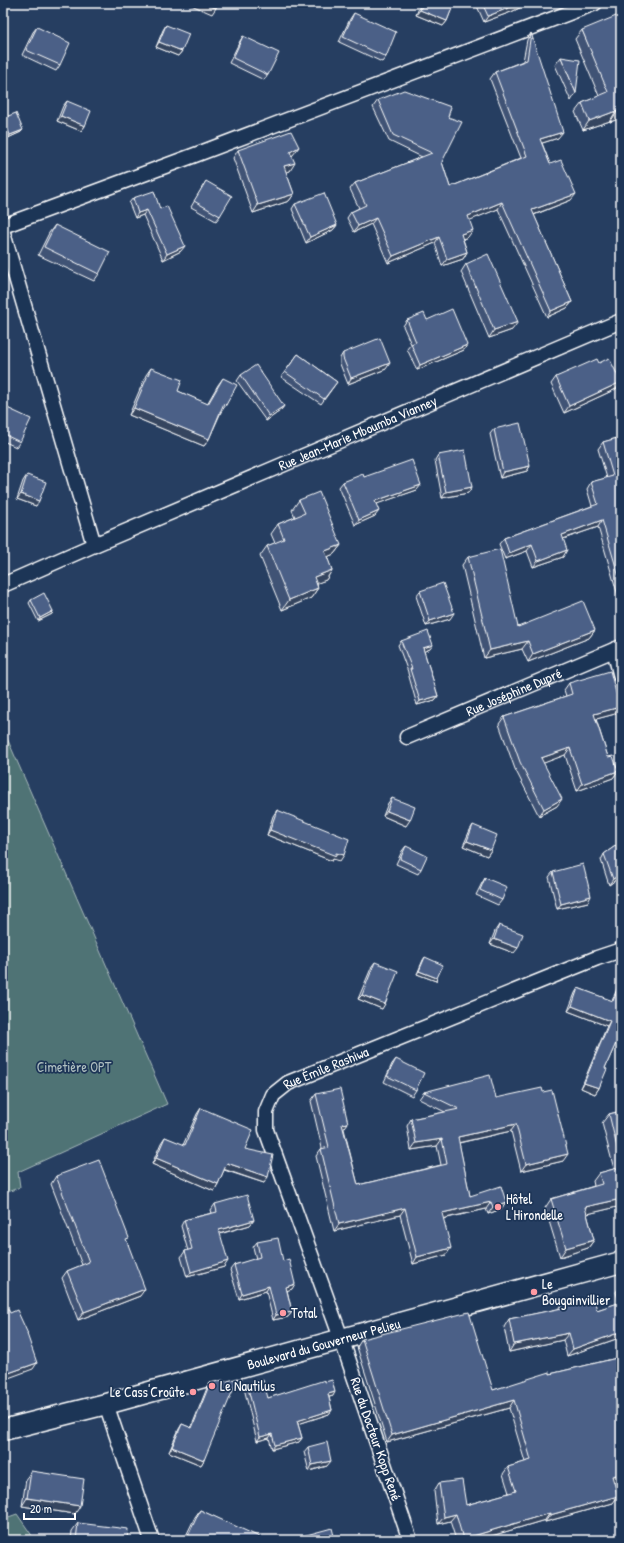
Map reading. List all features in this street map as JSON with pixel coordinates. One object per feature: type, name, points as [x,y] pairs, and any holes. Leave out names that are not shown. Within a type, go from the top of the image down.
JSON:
[{"type":"street","points":[[3,226],[195,155],[595,3]]},
{"type":"street","points":[[3,233],[94,544]]},
{"type":"street","name":"Rue Jean-Marie Mboumba Vianney","points":[[3,585],[94,544],[621,321]]},
{"type":"street","points":[[618,648],[621,677]]},
{"type":"street","name":"Rue Joséphine Dupré","points":[[407,736],[618,648]]},
{"type":"street","name":"Rue Émile Rashiwa","points":[[342,1338],[266,1130],[266,1112],[273,1095],[288,1083],[597,958],[621,950]]},
{"type":"street","name":"Boulevard du Gouverneur Pelieu","points":[[3,1430],[106,1404],[621,1262]]},
{"type":"street","name":"Rue du Docteur Kopp René","points":[[342,1338],[410,1540]]},
{"type":"street","points":[[106,1404],[152,1540]]},
{"type":"green space","name":"Cimetière OPT","points":[[3,729],[167,1104],[18,1172],[20,1187],[3,1194]]},
{"type":"green space","points":[[17,1514],[35,1540],[3,1540],[3,1519]]},
{"type":"building","points":[[203,3],[218,3],[216,8]]},
{"type":"building","points":[[423,3],[454,3],[447,21],[420,10]]},
{"type":"building","points":[[482,3],[521,3],[488,16]]},
{"type":"building","points":[[354,13],[396,32],[386,57],[343,37]]},
{"type":"building","points":[[621,14],[621,111],[616,111],[589,121],[582,103],[608,92],[582,30]]},
{"type":"building","points":[[166,25],[189,34],[182,51],[159,42]]},
{"type":"building","points":[[37,27],[70,43],[60,65],[26,50]]},
{"type":"building","points":[[531,33],[563,132],[540,139],[550,164],[561,160],[576,194],[532,210],[572,302],[551,311],[502,202],[468,216],[473,230],[461,234],[467,252],[447,259],[439,237],[393,256],[376,218],[358,226],[351,212],[366,205],[355,183],[432,153],[393,135],[378,100],[404,90],[451,107],[448,117],[462,122],[442,162],[450,187],[527,156],[495,72],[527,60]]},
{"type":"building","points":[[243,36],[279,53],[268,75],[233,58]]},
{"type":"building","points":[[561,57],[580,60],[576,93]]},
{"type":"building","points":[[67,101],[91,111],[85,126],[61,116]]},
{"type":"building","points":[[16,113],[23,130],[10,135],[3,118]]},
{"type":"building","points":[[291,131],[299,147],[290,152],[295,163],[284,166],[294,194],[258,205],[238,150]]},
{"type":"building","points":[[206,181],[232,196],[220,216],[194,201]]},
{"type":"building","points":[[154,191],[160,209],[167,206],[185,246],[167,254],[147,210],[138,213],[133,198]]},
{"type":"building","points":[[324,193],[337,225],[310,237],[295,204]]},
{"type":"building","points":[[55,225],[110,252],[99,274],[44,247]]},
{"type":"building","points":[[488,254],[518,322],[494,330],[466,264]]},
{"type":"building","points":[[452,309],[467,345],[420,365],[411,344],[416,342],[407,320],[424,313],[427,320]]},
{"type":"building","points":[[380,338],[390,363],[351,378],[343,358],[343,353]]},
{"type":"building","points":[[298,354],[337,382],[324,399],[285,372]]},
{"type":"building","points":[[609,358],[621,382],[569,406],[556,377],[597,359],[599,363]]},
{"type":"building","points":[[256,365],[284,406],[269,416],[241,375]]},
{"type":"building","points":[[151,368],[182,380],[178,391],[208,404],[223,378],[237,385],[226,405],[224,403],[209,439],[134,408]]},
{"type":"building","points":[[3,406],[31,419],[20,442],[3,434]]},
{"type":"building","points":[[520,423],[530,466],[503,472],[494,429]]},
{"type":"building","points":[[621,437],[621,584],[602,520],[562,535],[567,550],[538,561],[532,544],[509,553],[504,538],[598,504],[591,482],[613,476],[603,442]]},
{"type":"building","points":[[465,450],[472,487],[446,492],[438,455]]},
{"type":"building","points":[[412,460],[421,485],[375,501],[379,511],[359,520],[343,482],[363,474],[364,477]]},
{"type":"building","points":[[27,475],[46,482],[39,501],[21,494]]},
{"type":"building","points":[[319,492],[341,545],[325,551],[332,570],[314,577],[318,588],[289,600],[267,546],[284,539],[278,524],[305,513],[299,500]]},
{"type":"building","points":[[500,549],[518,627],[583,601],[595,630],[533,654],[528,641],[490,650],[468,557]]},
{"type":"building","points":[[443,583],[454,613],[430,621],[420,591]]},
{"type":"building","points":[[44,593],[53,611],[40,618],[31,600]]},
{"type":"building","points":[[428,631],[433,645],[423,648],[438,696],[420,701],[410,669],[412,669],[401,641]]},
{"type":"building","points":[[610,671],[620,707],[594,714],[608,757],[613,756],[618,771],[582,784],[570,748],[541,758],[562,799],[544,809],[520,762],[504,717],[572,694],[569,683]]},
{"type":"building","points":[[392,798],[415,807],[410,820],[387,811]]},
{"type":"building","points":[[277,810],[349,839],[344,855],[336,853],[336,856],[270,830]]},
{"type":"building","points":[[473,825],[497,835],[491,850],[467,841]]},
{"type":"building","points":[[621,842],[621,874],[613,879],[604,854]]},
{"type":"building","points":[[406,846],[427,856],[421,869],[400,859]]},
{"type":"building","points":[[583,864],[591,896],[561,904],[553,872]]},
{"type":"building","points":[[485,878],[507,887],[502,900],[480,890]]},
{"type":"building","points":[[499,925],[523,934],[518,948],[494,939]]},
{"type":"building","points":[[425,957],[443,965],[437,978],[419,971]]},
{"type":"building","points":[[375,962],[398,971],[385,1004],[362,995]]},
{"type":"building","points":[[621,982],[621,1032],[605,1068],[607,1069],[599,1088],[584,1083],[610,1021],[572,1006],[578,988],[613,1001]]},
{"type":"building","points":[[396,1059],[424,1073],[416,1090],[387,1076]]},
{"type":"building","points":[[490,1075],[496,1098],[542,1088],[543,1092],[552,1090],[568,1154],[526,1164],[516,1124],[458,1137],[470,1196],[501,1186],[506,1202],[493,1207],[491,1202],[442,1213],[451,1248],[417,1257],[405,1208],[339,1224],[321,1149],[329,1147],[316,1094],[340,1089],[348,1123],[342,1124],[358,1185],[447,1164],[442,1139],[416,1143],[411,1119],[459,1109],[424,1092]]},
{"type":"building","points":[[201,1108],[253,1130],[245,1149],[273,1155],[268,1177],[227,1163],[218,1184],[156,1158],[165,1137],[185,1145]]},
{"type":"building","points":[[621,1111],[621,1164],[609,1114]]},
{"type":"building","points":[[99,1160],[129,1238],[126,1239],[145,1289],[84,1312],[67,1271],[89,1262],[56,1176]]},
{"type":"building","points":[[621,1167],[621,1199],[585,1207],[594,1240],[566,1248],[551,1199],[602,1184],[599,1173]]},
{"type":"building","points":[[247,1195],[254,1220],[219,1230],[228,1261],[191,1272],[185,1251],[192,1249],[184,1220],[217,1212],[215,1204]]},
{"type":"building","points":[[278,1238],[283,1261],[289,1259],[295,1284],[286,1287],[292,1312],[276,1315],[269,1286],[242,1294],[234,1265],[260,1257],[257,1242]]},
{"type":"building","points":[[593,1296],[597,1310],[621,1302],[621,1332],[573,1349],[569,1333],[514,1344],[509,1319],[562,1308],[561,1305]]},
{"type":"building","points":[[3,1298],[10,1313],[17,1310],[28,1334],[37,1363],[3,1375]]},
{"type":"building","points":[[469,1312],[493,1390],[550,1372],[550,1374],[621,1357],[621,1474],[612,1476],[618,1496],[550,1515],[550,1513],[463,1539],[456,1514],[444,1517],[439,1483],[462,1480],[466,1505],[516,1491],[508,1467],[531,1460],[514,1400],[392,1435],[362,1339]]},
{"type":"building","points":[[238,1378],[204,1460],[172,1447],[182,1424],[192,1428],[210,1383],[223,1380],[224,1382]]},
{"type":"building","points":[[263,1380],[268,1398],[325,1380],[325,1382],[332,1380],[335,1392],[328,1394],[332,1410],[297,1421],[302,1438],[275,1445],[272,1434],[260,1437],[247,1384]]},
{"type":"building","points":[[327,1442],[331,1461],[312,1465],[308,1447]]},
{"type":"building","points":[[31,1471],[84,1479],[80,1506],[27,1498]]},
{"type":"building","points":[[200,1510],[264,1539],[198,1540],[188,1536]]},
{"type":"building","points":[[78,1523],[128,1529],[127,1540],[76,1540]]},
{"type":"building","points":[[332,1528],[335,1540],[288,1540]]},
{"type":"place","name":"Hôtel L'Hirondelle","points":[[498,1207]]},
{"type":"place","name":"Le Bougainvillier","points":[[534,1292]]},
{"type":"place","name":"Total","points":[[283,1313]]},
{"type":"place","name":"Le Nautilus","points":[[212,1386]]},
{"type":"place","name":"Le Cass'Croûte","points":[[193,1392]]}]
